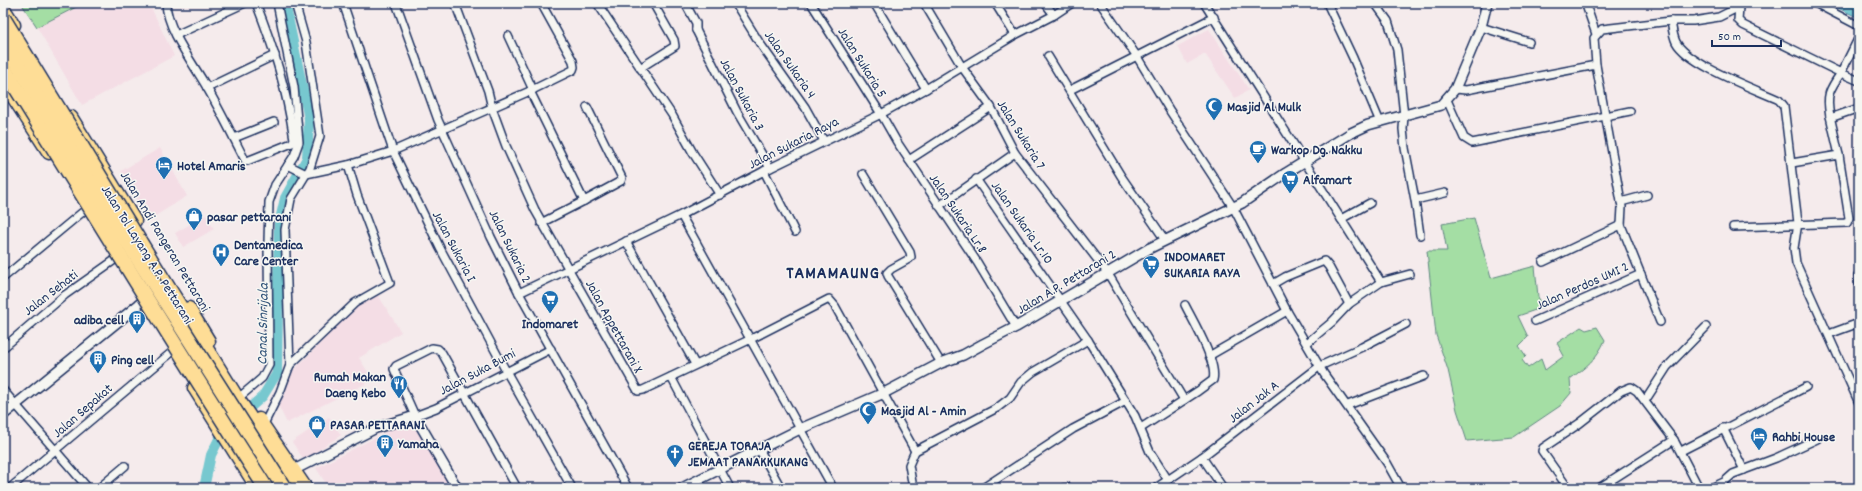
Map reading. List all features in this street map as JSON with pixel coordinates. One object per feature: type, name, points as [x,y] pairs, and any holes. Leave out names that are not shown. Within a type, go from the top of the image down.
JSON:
[{"type":"highway","name":"Jalan Andi Pangeran Pettarani","points":[[3,7],[243,397],[306,488]]},
{"type":"highway","name":"Jalan Tol Layang A.P. Pettarani","points":[[3,18],[232,390],[296,488]]},
{"type":"highway","name":"Jalan Tol Layang A.P. Pettarani","points":[[3,41],[105,207],[284,488]]},
{"type":"highway","points":[[5,74],[15,54],[23,49],[34,57]]},
{"type":"highway","points":[[3,62],[5,74],[85,210],[106,234],[116,259],[172,352],[183,360],[226,415],[273,488]]},
{"type":"highway","points":[[5,74],[106,234],[183,360],[216,424],[228,440],[257,488]]},
{"type":"highway","points":[[5,74],[150,302],[177,350],[266,488]]},
{"type":"street","points":[[166,3],[167,14],[176,35],[247,161],[293,142],[289,104],[275,55],[256,3]]},
{"type":"street","points":[[176,35],[246,3]]},
{"type":"street","points":[[243,397],[262,378],[269,365],[268,207],[275,185],[290,165],[298,147],[299,129],[292,75],[276,3]]},
{"type":"street","points":[[262,424],[280,392],[290,365],[286,305],[286,223],[291,199],[314,157],[320,136],[306,42],[295,3]]},
{"type":"street","name":"Jalan Sukaria I","points":[[343,3],[392,152],[440,248],[506,371],[572,488]]},
{"type":"street","name":"Jalan Sukaria 2","points":[[396,3],[442,130],[491,237],[520,293],[628,488]]},
{"type":"street","points":[[455,3],[488,91],[492,108],[508,152],[541,223],[568,269]]},
{"type":"street","points":[[290,165],[305,173],[348,165],[392,152],[532,90],[572,70],[574,67],[573,61],[541,3]]},
{"type":"street","points":[[597,3],[672,115],[693,153],[720,195]]},
{"type":"street","points":[[640,68],[675,46],[674,40],[653,3]]},
{"type":"street","name":"Jalan Sukaria 3","points":[[685,3],[696,23],[696,30],[767,169],[795,232]]},
{"type":"street","name":"Jalan Sukaria 4","points":[[735,3],[759,42],[805,107],[824,141]]},
{"type":"street","name":"Jalan Sukaria 5","points":[[811,3],[880,114]]},
{"type":"street","points":[[874,3],[926,89]]},
{"type":"street","name":"Jalan Sukaria 7","points":[[924,3],[962,67],[991,107],[1015,153],[1107,272],[1184,400]]},
{"type":"street","points":[[995,3],[1015,35]]},
{"type":"street","points":[[1045,3],[1054,16]]},
{"type":"street","name":"Jalan Sukaria Raya","points":[[520,293],[681,215],[767,169],[880,114],[926,89],[1015,35],[1054,16],[1072,3]]},
{"type":"street","points":[[1100,3],[1136,55],[1170,111],[1233,207],[1287,311],[1329,381],[1348,405],[1387,463],[1401,488]]},
{"type":"street","points":[[1204,3],[1303,162],[1381,282]]},
{"type":"street","points":[[1327,3],[1353,58],[1380,122]]},
{"type":"street","points":[[1376,3],[1388,21],[1397,50],[1404,116],[1405,148],[1420,235]]},
{"type":"street","name":"Jalan A.P. Pettarani 2","points":[[682,488],[800,429],[884,393],[941,363],[963,355],[1016,327],[1107,272],[1165,240],[1255,195],[1303,162],[1351,133],[1380,122],[1439,106],[1455,89],[1481,27],[1487,3]]},
{"type":"street","points":[[1816,3],[1859,26]]},
{"type":"street","points":[[1586,5],[1596,34]]},
{"type":"street","points":[[1660,322],[1621,225],[1621,202],[1596,65],[1594,41],[1596,34],[1602,29],[1671,21],[1692,21],[1719,17],[1740,5]]},
{"type":"street","points":[[1740,5],[1738,20],[1743,25],[1792,50],[1859,81]]},
{"type":"street","points":[[1070,90],[1136,55],[1214,17]]},
{"type":"street","points":[[1671,21],[1676,43],[1691,56],[1710,69],[1779,100],[1782,103],[1785,113],[1792,163],[1798,223],[1794,248],[1796,262],[1859,403]]},
{"type":"street","points":[[1481,27],[1529,42]]},
{"type":"street","points":[[508,36],[584,201]]},
{"type":"street","points":[[1733,227],[1798,223],[1830,224],[1844,223],[1848,221],[1839,155],[1830,116],[1828,96],[1830,88],[1840,73],[1859,37]]},
{"type":"street","points":[[207,88],[275,55]]},
{"type":"street","points":[[1048,56],[1121,176],[1165,240]]},
{"type":"street","points":[[1455,89],[1466,90],[1596,65]]},
{"type":"street","points":[[1446,100],[1464,138],[1472,143],[1630,111]]},
{"type":"street","points":[[541,223],[621,181],[622,178],[587,107]]},
{"type":"street","points":[[909,160],[991,107]]},
{"type":"street","points":[[1830,116],[1837,117],[1859,108]]},
{"type":"street","name":"Jalan Sukaria Lr.8","points":[[880,114],[977,262],[1016,327]]},
{"type":"street","points":[[234,138],[274,122]]},
{"type":"street","points":[[939,206],[1015,153]]},
{"type":"street","points":[[1792,163],[1839,155]]},
{"type":"street","points":[[290,365],[355,303],[390,283],[357,195],[348,165]]},
{"type":"street","points":[[863,174],[911,256],[909,259],[891,269],[887,273],[888,276],[941,363]]},
{"type":"street","name":"Jalan Sukaria Lr.10","points":[[976,179],[1062,300],[1088,340],[1126,401],[1141,428],[1142,436],[1150,452],[1168,480]]},
{"type":"street","points":[[1415,200],[1445,193]]},
{"type":"street","points":[[1621,202],[1647,195]]},
{"type":"street","points":[[1341,219],[1370,202]]},
{"type":"street","points":[[3,278],[85,210]]},
{"type":"street","points":[[681,215],[833,488]]},
{"type":"street","points":[[1543,262],[1621,225]]},
{"type":"street","points":[[626,241],[695,364]]},
{"type":"street","name":"Jalan Sehati","points":[[3,348],[59,300],[116,259]]},
{"type":"street","points":[[1273,284],[1285,277],[1324,261],[1329,267],[1349,304]]},
{"type":"street","name":"Jalan Appettarani X","points":[[568,269],[636,390],[643,390],[671,377],[831,299],[884,393]]},
{"type":"street","points":[[1307,343],[1332,322],[1349,304],[1381,282],[1410,274]]},
{"type":"street","name":"Jalan Perdos UMI 2","points":[[1535,321],[1641,274]]},
{"type":"street","points":[[1858,275],[1859,284]]},
{"type":"street","points":[[3,415],[142,302]]},
{"type":"street","points":[[1141,428],[1213,380],[1214,374],[1209,356],[1185,305]]},
{"type":"street","points":[[1209,356],[1287,311]]},
{"type":"street","points":[[1829,334],[1859,323]]},
{"type":"street","name":"Jalan Jak A","points":[[1156,488],[1202,457],[1320,366],[1362,347],[1406,324]]},
{"type":"street","points":[[1645,401],[1667,367],[1706,327]]},
{"type":"street","points":[[913,488],[909,465],[915,451],[997,408],[1010,398],[1021,382],[1032,372],[1088,340]]},
{"type":"street","points":[[457,488],[415,416],[394,369],[396,366],[432,348],[438,349],[442,353],[517,488]]},
{"type":"street","name":"Jalan Suka Bumi","points":[[415,416],[436,408],[463,392],[551,348]]},
{"type":"street","name":"Jalan Sepakat","points":[[10,488],[172,352]]},
{"type":"street","points":[[1348,405],[1424,376]]},
{"type":"street","points":[[671,377],[730,488]]},
{"type":"street","points":[[1568,488],[1542,451],[1543,448],[1629,387],[1637,391],[1674,440],[1699,488]]},
{"type":"street","points":[[1681,451],[1806,387]]},
{"type":"street","points":[[3,390],[88,488]]},
{"type":"street","points":[[884,393],[915,451]]},
{"type":"street","points":[[983,488],[1073,429],[1126,401]]},
{"type":"street","points":[[216,424],[226,415]]},
{"type":"street","points":[[294,470],[367,433],[390,423],[415,416]]},
{"type":"street","points":[[1724,428],[1744,470]]},
{"type":"street","points":[[228,440],[237,432]]},
{"type":"street","points":[[1711,488],[1725,485],[1733,474],[1776,458],[1817,439]]},
{"type":"street","points":[[1599,488],[1611,485],[1674,440]]},
{"type":"street","points":[[759,450],[781,488]]},
{"type":"street","points":[[1202,457],[1223,488]]},
{"type":"street","points":[[99,488],[125,466]]},
{"type":"street","points":[[1064,488],[1069,488]]},
{"type":"shaded area","points":[[84,3],[149,3],[174,56],[82,105],[37,27]]},
{"type":"shaded area","points":[[1209,29],[1249,90],[1235,98],[1205,54],[1187,64],[1178,46]]},
{"type":"shaded area","points":[[160,148],[187,196],[149,220],[121,171]]},
{"type":"shaded area","name":"pasar pettarani","points":[[206,215],[214,229],[183,247],[175,233]]},
{"type":"shaded area","points":[[378,295],[401,332],[359,358],[373,380],[287,423],[278,405],[285,394],[292,372],[356,307]]},
{"type":"shaded area","name":"PASAR PETTARANI","points":[[329,417],[341,435],[304,460],[292,442]]},
{"type":"shaded area","points":[[414,423],[453,488],[329,488],[316,468],[400,425]]},
{"type":"green space","points":[[21,3],[84,3],[37,27]]},
{"type":"green space","points":[[1474,218],[1491,278],[1535,266],[1538,297],[1544,307],[1518,316],[1528,337],[1519,346],[1526,356],[1522,360],[1528,368],[1541,359],[1545,370],[1564,356],[1557,343],[1581,327],[1586,330],[1597,327],[1605,340],[1595,358],[1570,379],[1571,393],[1560,406],[1514,437],[1467,441],[1457,410],[1448,370],[1436,335],[1427,251],[1447,251],[1442,224]]},
{"type":"water","points":[[1828,3],[1859,3],[1859,18],[1832,5]]},
{"type":"waterway","name":"Canal Sinrijala","points":[[204,488],[211,455],[222,433],[263,396],[277,373],[279,224],[285,198],[307,158],[309,119],[285,3]]},
{"type":"place","name":"Masjid Al Mulk","points":[[1214,121]]},
{"type":"place","name":"Warkop Dg. Nakku","points":[[1258,164]]},
{"type":"place","name":"Hotel Amaris","points":[[164,180]]},
{"type":"place","name":"Alfamart","points":[[1290,194]]},
{"type":"place","name":"pasar pettarani","points":[[194,231]]},
{"type":"place","name":"Dentamedica Care Center","points":[[221,267]]},
{"type":"place","name":"INDOMARET SUKARIA RAYA","points":[[1151,279]]},
{"type":"place","name":"Indomaret","points":[[550,314]]},
{"type":"place","name":"adiba cell","points":[[137,334]]},
{"type":"place","name":"Ping cell","points":[[98,374]]},
{"type":"place","name":"Rumah Makan Daeng Kebo","points":[[399,399]]},
{"type":"place","name":"Masjid Al - Amin","points":[[868,425]]},
{"type":"place","name":"PASAR PETTARANI","points":[[317,439]]},
{"type":"place","name":"Rahbi House","points":[[1759,451]]},
{"type":"place","name":"Yamaha","points":[[385,458]]},
{"type":"place","name":"GEREJA TORAJA JEMAAT PANAKKUKANG","points":[[675,468]]},
{"type":"district","name":"TAMAMAUNG","points":[[833,272]]}]
